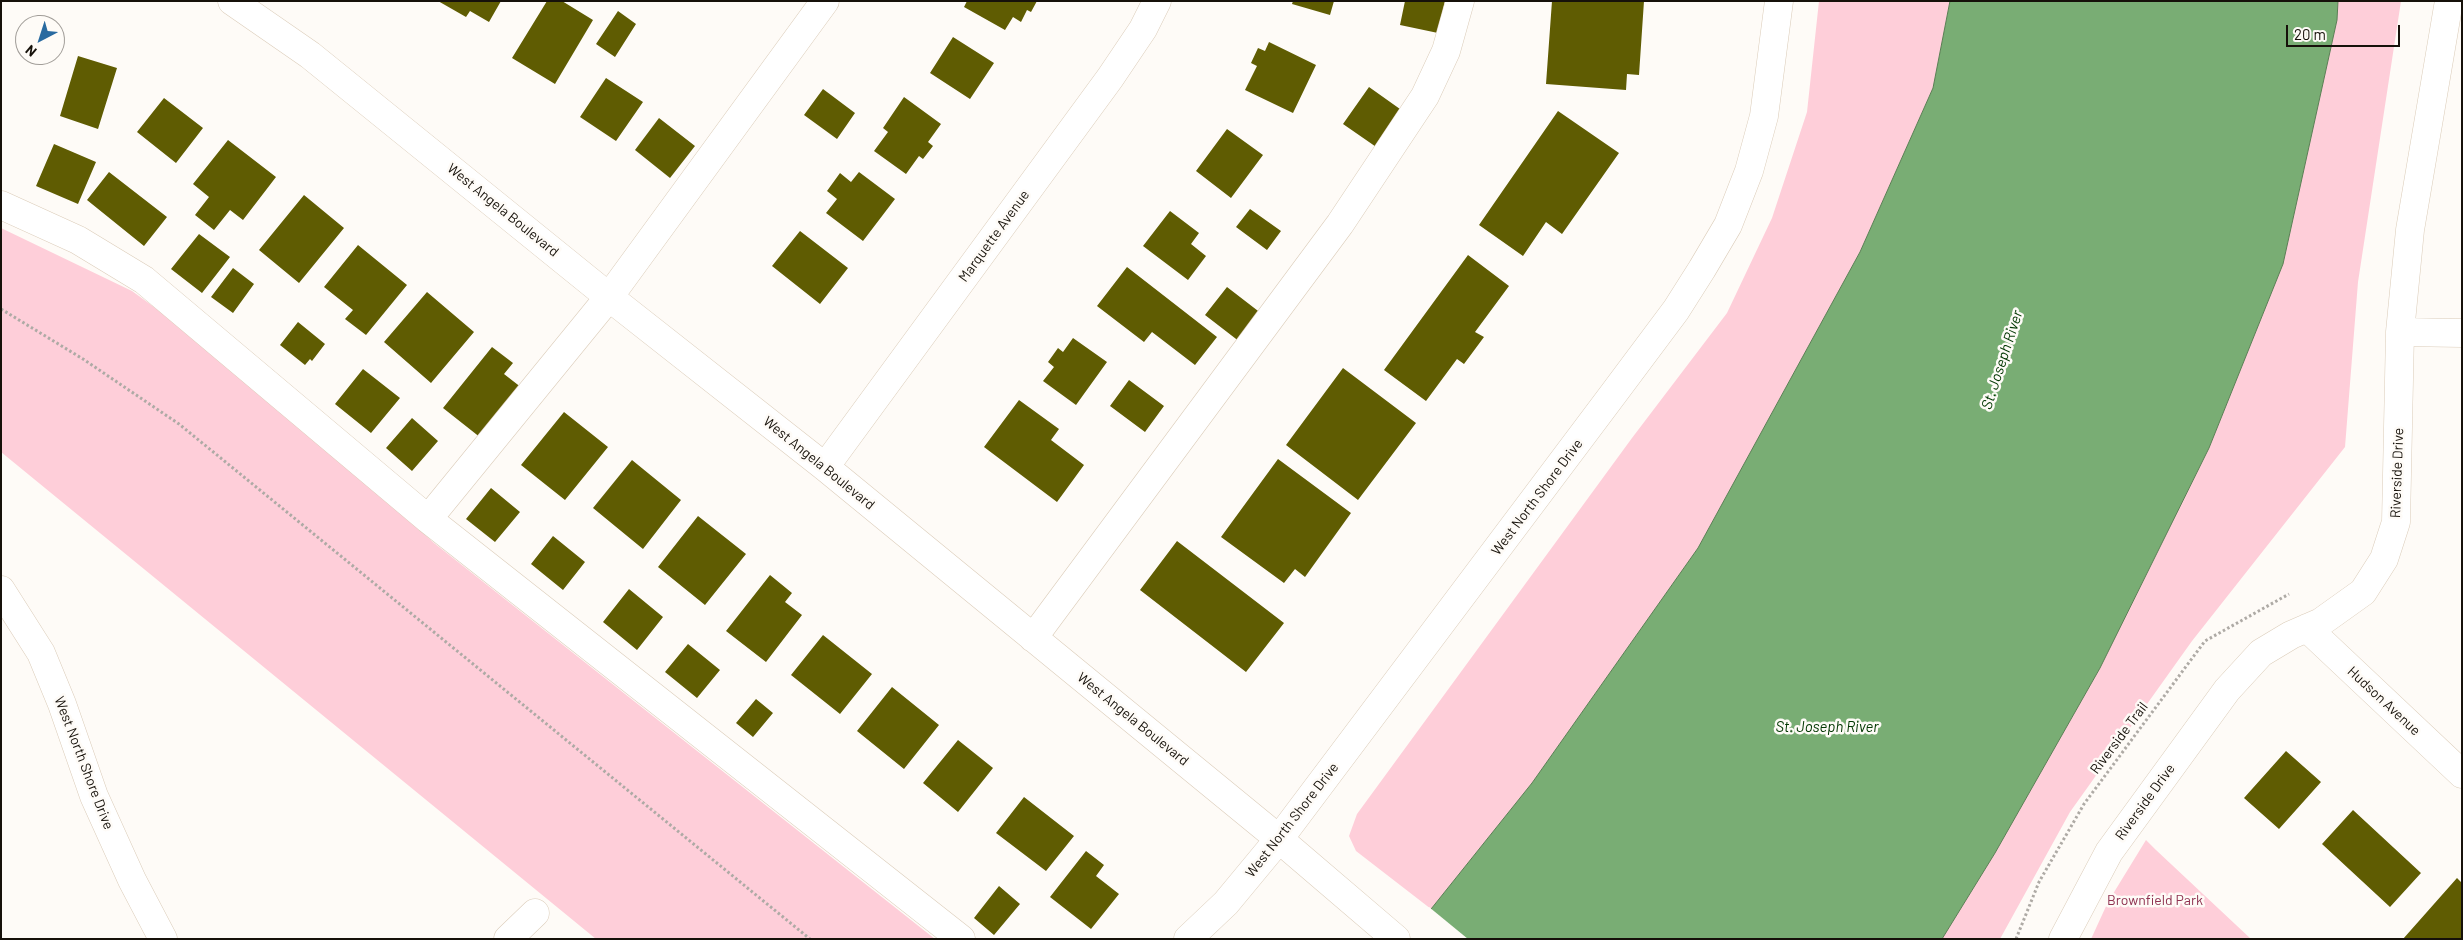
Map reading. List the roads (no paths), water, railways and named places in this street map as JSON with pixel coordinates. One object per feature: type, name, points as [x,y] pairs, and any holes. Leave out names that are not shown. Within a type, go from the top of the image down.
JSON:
[{"type":"street","name":"West Angela Boulevard","points":[[232,1],[310,55],[609,297],[825,467],[1279,839],[1387,931]]},
{"type":"street","points":[[428,519],[609,297],[825,1]]},
{"type":"street","name":"Marquette Avenue","points":[[825,467],[1110,78],[1143,29],[1157,1]]},
{"type":"street","points":[[1033,638],[1340,224],[1425,96],[1446,51],[1460,1]]},
{"type":"street","name":"West North Shore Drive","points":[[1188,939],[1226,903],[1279,839],[1676,310],[1702,269],[1728,225],[1749,171],[1764,116],[1779,1]]},
{"type":"street","name":"Riverside Drive","points":[[2063,939],[2109,852],[2228,690],[2261,653],[2321,622],[2363,592],[2384,559],[2396,522],[2400,332],[2410,230],[2449,1]]},
{"type":"street","points":[[1,205],[78,240],[144,280],[428,519],[961,939]]},
{"type":"street","points":[[2400,332],[2462,333]]},
{"type":"street","name":"West North Shore Drive","points":[[1,590],[41,653],[62,704],[94,796],[132,880],[163,939]]},
{"type":"street","name":"Hudson Avenue","points":[[2307,628],[2462,774]]},
{"type":"street","points":[[508,939],[535,913]]},
{"type":"water","name":"St. Joseph River","points":[[1950,1],[2338,1],[2337,20],[2283,264],[2209,448],[2100,668],[1995,853],[1942,939],[1407,939],[1532,783],[1698,548],[1860,252],[1933,88]]},
{"type":"park label","name":"Brownfield Park","points":[[2155,900]]}]
